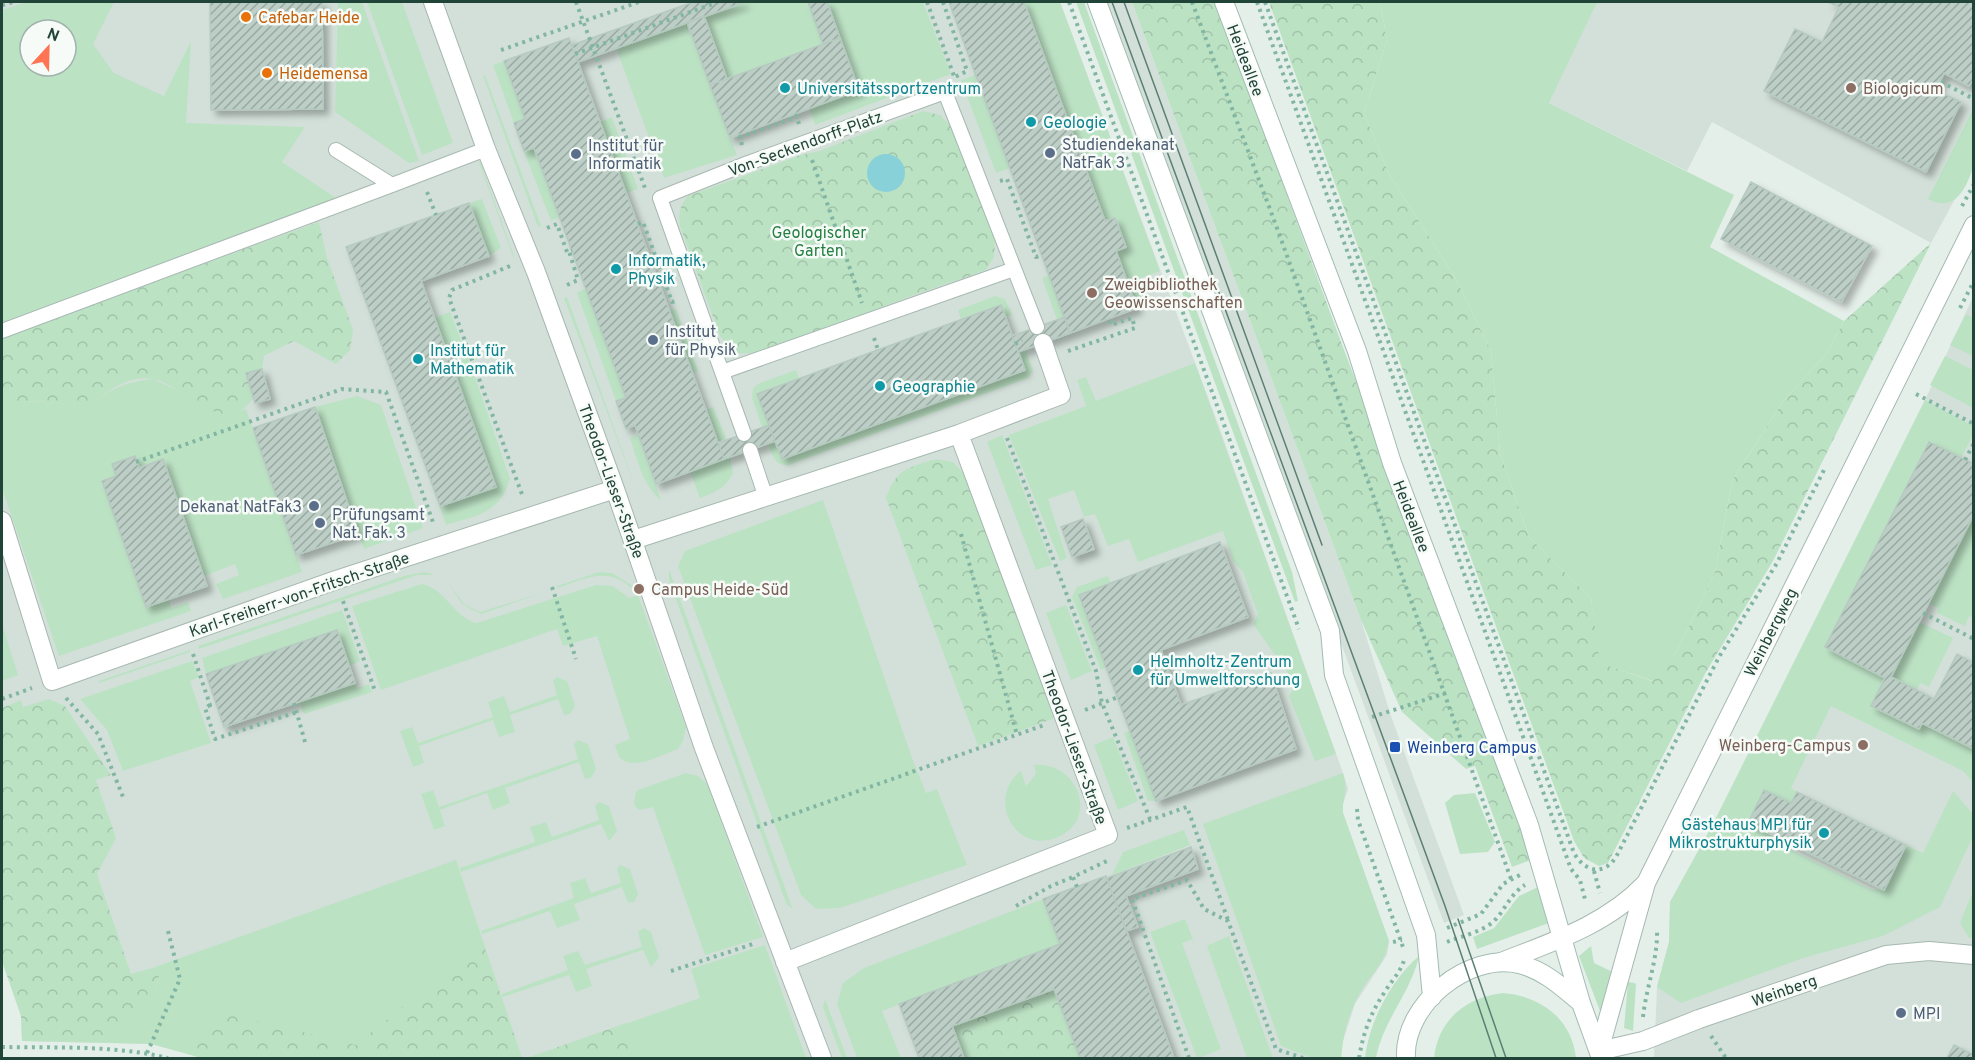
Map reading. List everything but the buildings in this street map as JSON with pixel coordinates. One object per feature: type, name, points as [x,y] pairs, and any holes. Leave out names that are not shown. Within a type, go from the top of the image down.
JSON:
[{"type":"street","name":"Theodor-Lieser-Straße","points":[[433,2],[486,149],[531,258],[736,834],[822,1059]]},
{"type":"street","points":[[1097,2],[1330,631],[1334,675],[1427,942],[1432,997]]},
{"type":"street","name":"Heideallee","points":[[1224,2],[1357,351],[1392,463],[1529,825],[1547,878],[1581,1003],[1599,1056]]},
{"type":"street","name":"Weinbergweg","points":[[1599,1056],[1646,883],[1974,225]]},
{"type":"street","points":[[633,540],[959,434],[1060,395],[1040,335]]},
{"type":"street","name":"Theodor-Lieser-Straße","points":[[785,962],[1108,835],[959,434]]},
{"type":"street","name":"Karl-Freiherr-von-Fritsch-Straße","points":[[52,681],[336,580],[615,489]]},
{"type":"street","points":[[2,521],[52,681]]},
{"type":"street","points":[[1406,1059],[1413,1026],[1432,997],[1468,972],[1501,962],[1564,937],[1610,914],[1646,883]]},
{"type":"street","name":"Weinberg","points":[[1599,1056],[1886,955],[1929,951],[1974,955]]},
{"type":"street","points":[[1501,962],[1532,968],[1556,982],[1581,1003]]},
{"type":"lane","points":[[945,92],[1040,335]]},
{"type":"lane","name":"Von-Seckendorff-Platz","points":[[660,198],[748,163],[945,92]]},
{"type":"lane","points":[[2,331],[486,149]]},
{"type":"lane","points":[[336,150],[392,185]]},
{"type":"lane","points":[[660,198],[744,434]]},
{"type":"lane","points":[[722,372],[870,327],[1014,269]]},
{"type":"lane","points":[[750,450],[766,498]]},
{"type":"path","points":[[2,5],[13,2]]},
{"type":"path","points":[[576,2],[645,190],[660,198]]},
{"type":"path","points":[[501,50],[639,2]]},
{"type":"path","points":[[576,54],[718,2]]},
{"type":"path","points":[[927,2],[954,77]]},
{"type":"path","points":[[943,2],[967,71],[954,77],[945,92]]},
{"type":"path","points":[[1068,2],[1299,629]]},
{"type":"path","points":[[1192,2],[1446,693],[1511,879],[1503,884],[1481,914],[1470,916],[1405,957],[1396,978],[1369,1018],[1359,1059]]},
{"type":"path","points":[[1257,2],[1571,869],[1580,880],[1592,923]]},
{"type":"path","points":[[1265,2],[1574,853],[1582,865],[1594,871],[1604,869],[1616,858],[1719,657],[1777,563],[1786,542]]},
{"type":"path","points":[[1941,82],[1974,99]]},
{"type":"path","points":[[748,163],[740,137],[797,117]]},
{"type":"path","points":[[806,142],[878,350]]},
{"type":"path","points":[[983,188],[1007,179],[1036,257],[1042,255]]},
{"type":"path","points":[[641,216],[643,222]]},
{"type":"path","points":[[547,228],[557,224],[570,251],[578,280],[567,285]]},
{"type":"path","points":[[530,517],[449,298],[452,290],[531,258]]},
{"type":"path","points":[[1060,354],[1135,328],[1132,318],[1111,325],[1109,319]]},
{"type":"path","points":[[136,462],[342,389],[386,392],[441,545]]},
{"type":"path","points":[[1916,394],[1974,424]]},
{"type":"path","points":[[281,410],[284,418]]},
{"type":"path","points":[[1000,418],[1096,671],[1102,703],[1150,819],[1187,807],[1276,1049],[1303,1059]]},
{"type":"path","points":[[1965,460],[1974,443]]},
{"type":"path","points":[[961,534],[1017,735]]},
{"type":"path","points":[[336,580],[375,691]]},
{"type":"path","points":[[552,586],[576,659]]},
{"type":"path","points":[[1923,614],[1973,638]]},
{"type":"path","points":[[187,633],[210,705]]},
{"type":"path","points":[[2,699],[52,681],[98,734],[123,797]]},
{"type":"path","points":[[1350,724],[1394,712],[1446,693]]},
{"type":"path","points":[[736,834],[1065,718],[1118,697]]},
{"type":"path","points":[[216,703],[205,708],[215,738],[297,712]]},
{"type":"path","points":[[294,703],[305,742]]},
{"type":"path","points":[[1357,805],[1358,820],[1405,957]]},
{"type":"path","points":[[1393,942],[1401,940],[1427,942],[1487,927],[1501,913],[1515,892],[1524,886],[1571,869]]},
{"type":"path","points":[[1016,906],[1051,886],[1073,877]]},
{"type":"path","points":[[1189,1059],[1132,899],[1187,880],[1203,909],[1228,921]]},
{"type":"path","points":[[147,1053],[180,979],[167,927]]},
{"type":"path","points":[[671,971],[775,936]]},
{"type":"path","points":[[1643,1041],[1646,990],[1653,962]]},
{"type":"path","points":[[1624,968],[1650,973]]},
{"type":"path","points":[[2,1047],[76,1048],[147,1053],[168,1059]]},
{"type":"shaded area","name":"Campus Heide-Süd","points":[[2,2],[1060,2],[1218,424],[1343,773],[1348,789],[1343,804],[1343,813],[1389,941],[1387,955],[1355,1004],[1343,1041],[1341,1058],[202,1058],[152,1044],[22,1041],[21,1016],[2,961]]},
{"type":"shaded area","points":[[1105,2],[1132,2],[1361,620],[1391,716],[1464,915],[1444,923]]},
{"type":"shaded area","points":[[1595,2],[1973,2],[1973,166],[1931,243],[1712,122],[1687,171],[1549,103]]},
{"type":"shaded area","name":"Weinberg-Campus","points":[[1973,297],[1973,1058],[1654,1058],[1657,987],[1669,942],[1670,902],[1713,824],[1925,400]]},
{"type":"green space","points":[[27,2],[114,2],[93,44],[114,73],[164,96],[191,41],[186,123],[305,127],[282,162],[339,200],[2,324],[2,10]]},
{"type":"green space","points":[[338,2],[362,2],[419,161],[409,163],[335,112]]},
{"type":"green space","points":[[367,2],[402,2],[453,143],[422,155]]},
{"type":"green space","points":[[745,2],[808,2],[823,44],[727,79],[704,16]]},
{"type":"green space","points":[[827,2],[923,2],[951,74],[815,125],[809,109],[859,90]]},
{"type":"green space","points":[[1024,2],[1060,2],[1160,271],[1141,278],[1150,304],[1137,308],[1116,251],[1126,247],[1116,218],[1105,221]]},
{"type":"green space","points":[[1076,2],[1084,2],[1292,572],[1298,601],[1295,602]]},
{"type":"green space","points":[[1132,2],[1216,2],[1341,342],[1446,618],[1531,860],[1512,867],[1475,766],[1466,769],[1402,712],[1361,620]]},
{"type":"green space","points":[[1269,2],[1380,2],[1387,40],[1364,113],[1389,174],[1456,279],[1491,351],[1500,453],[1529,537],[1591,598],[1600,663],[1652,681],[1677,651],[1715,572],[1732,481],[1782,403],[1827,353],[1844,321],[1931,243],[1773,561],[1706,672],[1608,863],[1599,866],[1584,858],[1574,841]]},
{"type":"green space","points":[[1380,2],[1597,2],[1549,103],[1734,195],[1710,247],[1844,321],[1827,353],[1782,403],[1732,481],[1715,572],[1677,651],[1653,681],[1599,663],[1591,598],[1529,537],[1500,453],[1491,351],[1456,279],[1389,174],[1364,113],[1387,40]]},
{"type":"green space","points":[[687,22],[737,155],[664,178],[616,48]]},
{"type":"green space","points":[[504,61],[525,119],[514,123],[493,65]]},
{"type":"green space","points":[[485,75],[541,226],[538,227],[483,76]]},
{"type":"green space","points":[[975,75],[1010,168],[996,173],[961,80]]},
{"type":"green space","points":[[1973,109],[1974,160],[1967,184],[1958,197],[1952,201],[1937,203],[1928,199]]},
{"type":"green space","name":"Geologischer Garten","points":[[923,111],[940,115],[954,129],[995,241],[994,257],[986,270],[905,298],[787,345],[750,353],[734,353],[720,336],[680,226],[680,210],[685,199]]},
{"type":"green space","points":[[612,117],[638,189],[626,193],[600,122]]},
{"type":"green space","points":[[534,148],[559,217],[551,221],[524,151]]},
{"type":"green space","points":[[479,163],[513,253],[514,259]]},
{"type":"green space","points":[[482,199],[501,248],[489,256],[469,203]]},
{"type":"green space","points":[[319,222],[327,258],[353,330],[350,350],[336,364],[294,341],[264,356],[262,369],[246,373],[254,397],[243,409],[230,414],[217,413],[165,383],[144,378],[117,386],[87,409],[45,401],[17,402],[2,398],[2,337]]},
{"type":"green space","points":[[1049,275],[1065,317],[1057,320],[1042,278]]},
{"type":"green space","points":[[586,288],[626,398],[616,401],[577,293]]},
{"type":"green space","points":[[995,296],[1005,299],[1012,315],[1005,317],[1000,305],[961,319],[958,310]]},
{"type":"green space","points":[[567,297],[640,500],[564,298]]},
{"type":"green space","points":[[676,309],[698,371],[693,373],[669,310]]},
{"type":"green space","points":[[450,312],[463,346],[447,354],[434,318]]},
{"type":"green space","points":[[1966,314],[1973,318],[1973,356],[1950,345]]},
{"type":"green space","points":[[1025,349],[1033,371],[1028,378],[788,465],[780,464],[772,455],[768,443],[775,441],[782,459],[1024,371],[1018,352]]},
{"type":"green space","points":[[1945,356],[1973,370],[1973,408],[1930,385]]},
{"type":"green space","points":[[468,357],[510,479],[506,490],[494,506],[477,515],[446,525],[440,507],[496,486],[451,365]]},
{"type":"green space","points":[[1195,363],[1336,754],[1315,761],[1289,696],[1296,684],[1253,624],[1258,614],[1243,572],[1233,561],[1223,531],[1138,562],[1129,539],[1108,546],[1095,514],[1084,517],[1074,490],[1048,499],[1067,558],[1060,561],[1009,435],[1086,406],[1077,380],[1086,377],[1096,401]]},
{"type":"green space","points":[[796,370],[799,378],[758,394],[769,425],[762,427],[752,398],[753,388],[760,383]]},
{"type":"green space","points":[[153,379],[230,414],[246,409],[302,572],[223,599],[216,584],[239,575],[235,564],[204,576],[163,460],[139,468],[134,456],[112,464],[116,476],[102,481],[146,607],[169,599],[171,608],[188,602],[191,611],[59,656],[2,488],[2,398],[17,402],[45,401],[87,409],[102,396],[117,388]]},
{"type":"green space","points":[[357,396],[381,405],[423,528],[364,549],[315,407]]},
{"type":"green space","points":[[1925,400],[1973,426],[1973,435],[1961,458],[1928,442],[1825,647],[1885,678],[1872,707],[1919,729],[1922,723],[1973,749],[1973,782],[1963,771],[1831,706],[1791,788],[1797,792],[1791,803],[1764,790],[1748,823],[1786,842],[1785,847],[1870,889],[1884,890],[1906,845],[1923,853],[1953,791],[1973,814],[1973,836],[1940,907],[1883,936],[1803,958],[1681,1003],[1657,987],[1669,942],[1670,902],[1713,824]]},
{"type":"green space","points":[[713,407],[727,440],[718,443],[706,410]]},
{"type":"green space","points":[[638,435],[661,501],[649,487],[638,464],[630,438]]},
{"type":"green space","points":[[1002,435],[1052,565],[1036,570],[987,442]]},
{"type":"green space","points":[[730,457],[733,473],[727,483],[700,498],[690,472]]},
{"type":"green space","points":[[936,459],[953,462],[965,474],[1055,718],[978,746],[886,498],[894,481],[904,471]]},
{"type":"green space","points":[[823,500],[912,758],[926,793],[937,789],[967,865],[840,908],[816,909],[801,895],[678,566],[685,551]]},
{"type":"green space","points":[[1970,520],[1973,522],[1973,618],[1969,616],[1965,626],[1937,613],[1939,608],[1928,603]]},
{"type":"green space","points":[[669,569],[793,910],[786,903],[669,580]]},
{"type":"green space","points":[[425,572],[435,575],[417,575],[199,649],[198,646],[407,575]]},
{"type":"green space","points":[[599,572],[612,573],[633,586],[630,587],[613,577],[595,576],[558,588],[557,586]]},
{"type":"green space","points":[[1108,576],[1111,583],[1107,667],[1101,670],[1072,597],[1077,587]]},
{"type":"green space","points":[[447,581],[464,604],[480,612],[549,591],[481,614],[462,604]]},
{"type":"green space","points":[[422,584],[431,587],[462,615],[477,623],[596,585],[613,586],[629,598],[638,595],[686,727],[683,741],[678,749],[639,763],[625,761],[619,757],[615,745],[630,739],[597,636],[563,646],[557,629],[381,690],[352,606]]},
{"type":"green space","points":[[1066,605],[1092,671],[1071,680],[1046,613]]},
{"type":"green space","points":[[342,610],[360,661],[349,666],[206,674],[202,658]]},
{"type":"green space","points":[[1919,622],[1953,638],[1929,687],[1920,683],[1917,690],[1891,677]]},
{"type":"green space","points":[[2,624],[18,675],[2,681]]},
{"type":"green space","points":[[190,650],[190,652],[99,683],[99,681]]},
{"type":"green space","points":[[192,661],[199,677],[190,681],[211,743],[123,771],[107,730],[80,699]]},
{"type":"green space","points":[[557,677],[567,681],[575,706],[570,714],[564,715],[558,699],[510,715],[515,732],[499,737],[493,720],[419,746],[424,763],[413,767],[400,731],[412,727],[418,743],[493,717],[488,702],[504,696],[510,712],[557,695],[553,681]]},
{"type":"green space","points":[[355,683],[357,688],[369,684],[372,692],[304,714],[299,701]]},
{"type":"green space","points":[[49,699],[65,706],[111,775],[96,780],[116,838],[97,874],[131,974],[155,967],[160,980],[145,1012],[110,1043],[22,1041],[21,1016],[2,961],[2,708],[21,700],[23,707]]},
{"type":"green space","points":[[1130,731],[1156,801],[1148,801],[1124,733]]},
{"type":"green space","points":[[1113,737],[1138,801],[1118,810],[1094,745]]},
{"type":"green space","points":[[578,740],[588,744],[596,769],[591,778],[585,779],[579,762],[505,788],[510,803],[493,810],[487,793],[440,810],[445,826],[434,830],[421,794],[433,790],[439,807],[578,759],[574,744]]},
{"type":"green space","points":[[1034,765],[1050,766],[1063,772],[1072,782],[1078,794],[1080,806],[1077,819],[1070,830],[1056,838],[1041,841],[1028,838],[1017,831],[1006,808],[1006,795],[1011,782],[1021,771],[1026,786],[1036,774]]},
{"type":"green space","points":[[686,773],[698,776],[708,785],[763,937],[705,955],[653,807],[639,810],[634,805],[635,794],[638,790]]},
{"type":"green space","points":[[1343,773],[1345,790],[1343,813],[1389,941],[1383,960],[1359,994],[1351,1012],[1343,1039],[1341,1058],[1312,1058],[1281,1046],[1203,824]]},
{"type":"green space","points":[[1475,793],[1495,842],[1488,852],[1460,854],[1445,803],[1454,795]]},
{"type":"green space","points":[[599,802],[609,806],[617,831],[609,841],[601,824],[461,872],[460,868],[535,842],[530,827],[546,822],[552,837],[599,820],[595,806]]},
{"type":"green space","points":[[1184,830],[1190,845],[1112,875],[1123,852]]},
{"type":"green space","points":[[456,860],[522,1058],[202,1058],[151,1044],[110,1043],[145,1012],[160,980],[155,967]]},
{"type":"green space","points":[[620,865],[630,869],[638,894],[634,902],[628,903],[622,887],[574,904],[580,920],[557,928],[550,911],[482,934],[481,931],[574,898],[570,883],[585,878],[591,893],[621,883],[617,869]]},
{"type":"green space","points":[[1538,887],[1549,923],[1477,949],[1473,937],[1494,928],[1519,896]]},
{"type":"green space","points":[[1973,891],[1973,938],[1969,938],[1960,923]]},
{"type":"green space","points":[[1043,899],[1060,944],[882,1011],[901,1058],[857,1058],[837,1004],[843,983],[864,968]]},
{"type":"green space","points":[[1185,919],[1193,939],[1182,943],[1221,1049],[1199,1058],[1197,1058],[1150,932]]},
{"type":"green space","points":[[644,928],[651,932],[659,957],[651,967],[643,950],[586,969],[592,986],[576,992],[569,975],[503,997],[502,994],[568,970],[563,956],[578,951],[585,965],[642,947],[638,932]]},
{"type":"green space","points":[[1229,936],[1273,1058],[1247,1058],[1207,946]]},
{"type":"green space","points":[[483,943],[522,1058],[202,1058],[181,1052],[226,1013],[355,1045]]},
{"type":"green space","points":[[765,945],[806,1058],[527,1058],[700,998],[691,969]]},
{"type":"green space","points":[[1591,946],[1594,963],[1615,973],[1603,1010],[1600,1011],[1579,956]]},
{"type":"green space","points":[[1419,956],[1410,982],[1385,1031],[1376,1058],[1365,1058],[1371,1030],[1383,1002],[1399,977]]},
{"type":"green space","points":[[1628,982],[1636,985],[1633,1031],[1624,1028]]},
{"type":"green space","points":[[1054,989],[1080,1058],[964,1058],[952,1026]]},
{"type":"green space","points":[[1503,993],[1530,999],[1552,1012],[1568,1032],[1576,1058],[1434,1058],[1441,1032],[1456,1013],[1477,999]]},
{"type":"green space","points":[[825,999],[847,1058],[842,1058],[823,1007]]},
{"type":"green space","points":[[626,1023],[635,1058],[527,1058]]},
{"type":"water","points":[[886,154],[899,160],[905,173],[899,186],[886,192],[873,186],[867,173],[873,160]]},
{"type":"tram line","points":[[1112,2],[1445,906],[1496,1058]]},
{"type":"tram line","points":[[1124,2],[1322,545]]},
{"type":"tram line","points":[[1458,919],[1506,1058]]},
{"type":"place","name":"Cafebar Heide","points":[[246,17]]},
{"type":"place","name":"Heidemensa","points":[[267,73]]},
{"type":"place","name":"Universitätssportzentrum","points":[[785,88]]},
{"type":"place","name":"Biologicum","points":[[1851,88]]},
{"type":"place","name":"Geologie","points":[[1031,122]]},
{"type":"place","name":"Studiendekanat NatFak 3","points":[[1050,153]]},
{"type":"place","name":"Institut für Informatik","points":[[576,154]]},
{"type":"place","name":"Informatik, Physik","points":[[616,269]]},
{"type":"place","name":"Zweigbibliothek Geowissenschaften","points":[[1092,293]]},
{"type":"place","name":"Institut für Physik","points":[[653,340]]},
{"type":"place","name":"Institut für Mathematik","points":[[418,359]]},
{"type":"place","name":"Geographie","points":[[880,386]]},
{"type":"place","name":"Dekanat NatFak3","points":[[314,506]]},
{"type":"place","name":"Prüfungsamt Nat. Fak. 3","points":[[320,523]]},
{"type":"place","name":"Campus Heide-Süd","points":[[639,589]]},
{"type":"place","name":"Helmholtz-Zentrum für Umweltforschung","points":[[1138,670]]},
{"type":"place","name":"Weinberg-Campus","points":[[1863,745]]},
{"type":"place","name":"Weinberg Campus","points":[[1395,747]]},
{"type":"place","name":"Gästehaus MPI für Mikrostrukturphysik","points":[[1824,833]]},
{"type":"place","name":"MPI","points":[[1901,1013]]}]
